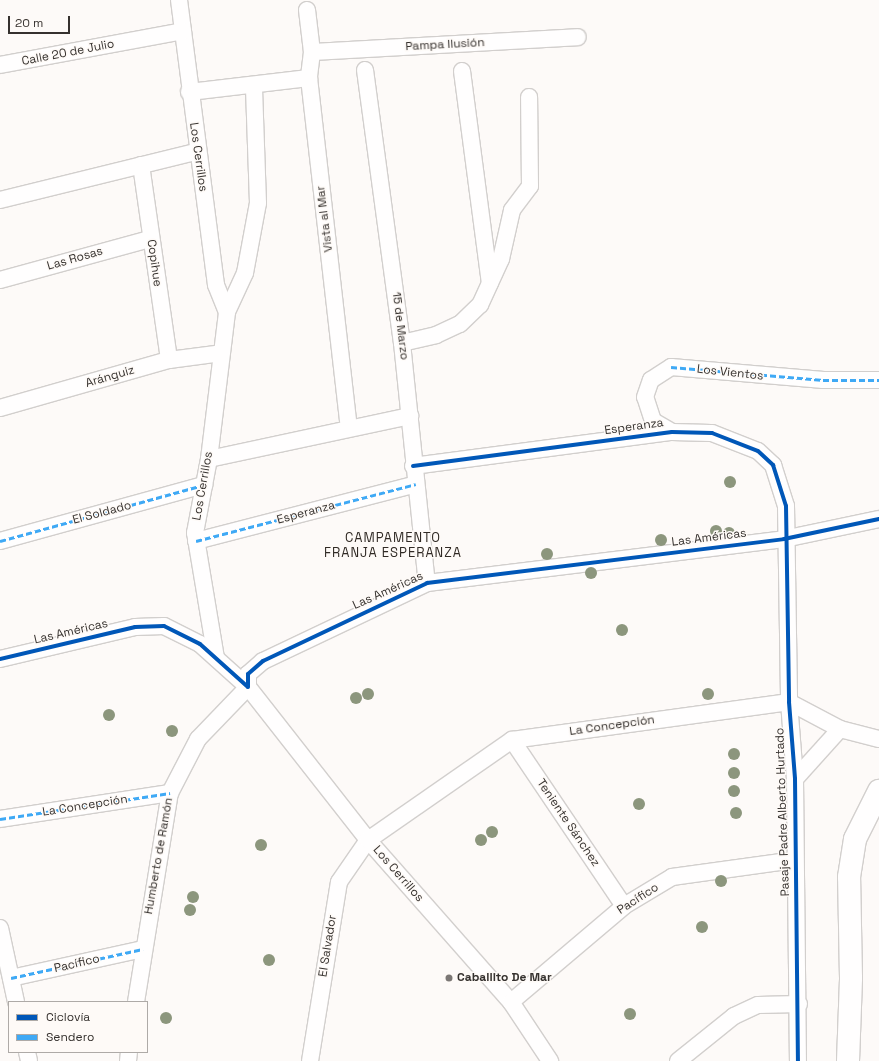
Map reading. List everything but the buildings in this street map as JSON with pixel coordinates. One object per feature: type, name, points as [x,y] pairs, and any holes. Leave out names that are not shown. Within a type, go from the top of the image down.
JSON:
[{"type":"main road","points":[[848,1061],[851,978],[849,877],[855,839],[879,791]]},
{"type":"street","name":"Los Cerrillos","points":[[179,0],[196,152],[216,285],[227,312]]},
{"type":"street","name":"Vista al Mar","points":[[307,10],[312,52],[309,78],[349,428]]},
{"type":"street","name":"Calle 20 de Julio","points":[[0,65],[183,31]]},
{"type":"street","name":"Pampa Ilusión","points":[[312,52],[578,37]]},
{"type":"street","name":"15 de Marzo","points":[[365,70],[402,343],[410,416],[413,466],[427,583]]},
{"type":"street","points":[[462,71],[490,283]]},
{"type":"street","points":[[189,92],[254,86],[309,78]]},
{"type":"street","name":"Los Cerrillos","points":[[216,658],[196,541],[209,459],[227,312],[246,273],[258,203],[254,86]]},
{"type":"street","points":[[402,343],[436,335],[460,324],[480,305],[501,259],[512,210],[530,186],[529,97]]},
{"type":"street","points":[[0,200],[196,152]]},
{"type":"street","name":"Copihue","points":[[141,165],[150,239],[169,360]]},
{"type":"street","name":"Las Rosas","points":[[0,280],[150,239]]},
{"type":"street","name":"Aránguiz","points":[[0,408],[169,360],[222,353]]},
{"type":"street","name":"Los Vientos","points":[[672,432],[653,421],[645,396],[651,380],[671,367],[822,380],[879,380]]},
{"type":"street","points":[[209,459],[410,416]]},
{"type":"street","name":"Esperanza","points":[[413,466],[672,432],[712,433],[763,456],[773,465],[786,506],[784,539]]},
{"type":"street","name":"Esperanza","points":[[196,541],[416,484]]},
{"type":"street","name":"El Soldado","points":[[0,541],[204,485]]},
{"type":"street","name":"Las Américas","points":[[248,687],[248,674],[262,661],[427,583],[784,539],[879,519]]},
{"type":"street","name":"Pasaje Padre Alberto Hurtado","points":[[784,539],[789,702],[795,779],[794,860],[799,1004],[798,1061]]},
{"type":"street","name":"Las Américas","points":[[0,659],[135,627],[164,626],[200,644],[248,687]]},
{"type":"street","name":"Los Cerrillos","points":[[248,687],[368,840],[510,1002],[550,1061]]},
{"type":"street","name":"Humberto de Ramón","points":[[136,1001],[143,949],[170,792],[202,735],[248,687]]},
{"type":"street","points":[[789,702],[840,729],[879,739]]},
{"type":"street","name":"La Concepción","points":[[368,840],[512,740],[789,702]]},
{"type":"street","name":"Pasaje Padre Alberto Hurtado","points":[[795,779],[840,729]]},
{"type":"street","name":"Teniente Sánchez","points":[[512,740],[624,906]]},
{"type":"street","name":"La Concepción","points":[[0,819],[170,792]]},
{"type":"street","name":"El Salvador","points":[[310,1061],[339,882],[368,840]]},
{"type":"street","name":"Pacífico","points":[[510,1002],[624,906],[672,878],[794,860]]},
{"type":"street","points":[[0,928],[16,1001]]},
{"type":"street","name":"Pacífico","points":[[11,978],[143,949]]},
{"type":"street","points":[[678,1061],[734,1016],[758,1005],[799,1004]]},
{"type":"marked path","points":[[671,367],[823,380],[879,380]]},
{"type":"marked path","points":[[196,541],[416,484]]},
{"type":"marked path","points":[[0,541],[204,485]]},
{"type":"marked path","points":[[0,819],[170,793]]},
{"type":"marked path","points":[[11,978],[143,949]]},
{"type":"cycle path","points":[[413,466],[672,432],[712,433],[758,451],[773,465],[786,506],[789,702],[795,779],[798,1061]]},
{"type":"cycle path","points":[[0,659],[135,627],[164,626],[200,644],[248,687],[248,674],[263,661],[427,583],[784,539],[879,519]]},
{"type":"place","name":"Caballito De Mar","points":[[449,978]]},
{"type":"district","name":"CAMPAMENTO FRANJA ESPERANZA","points":[[393,546]]}]
